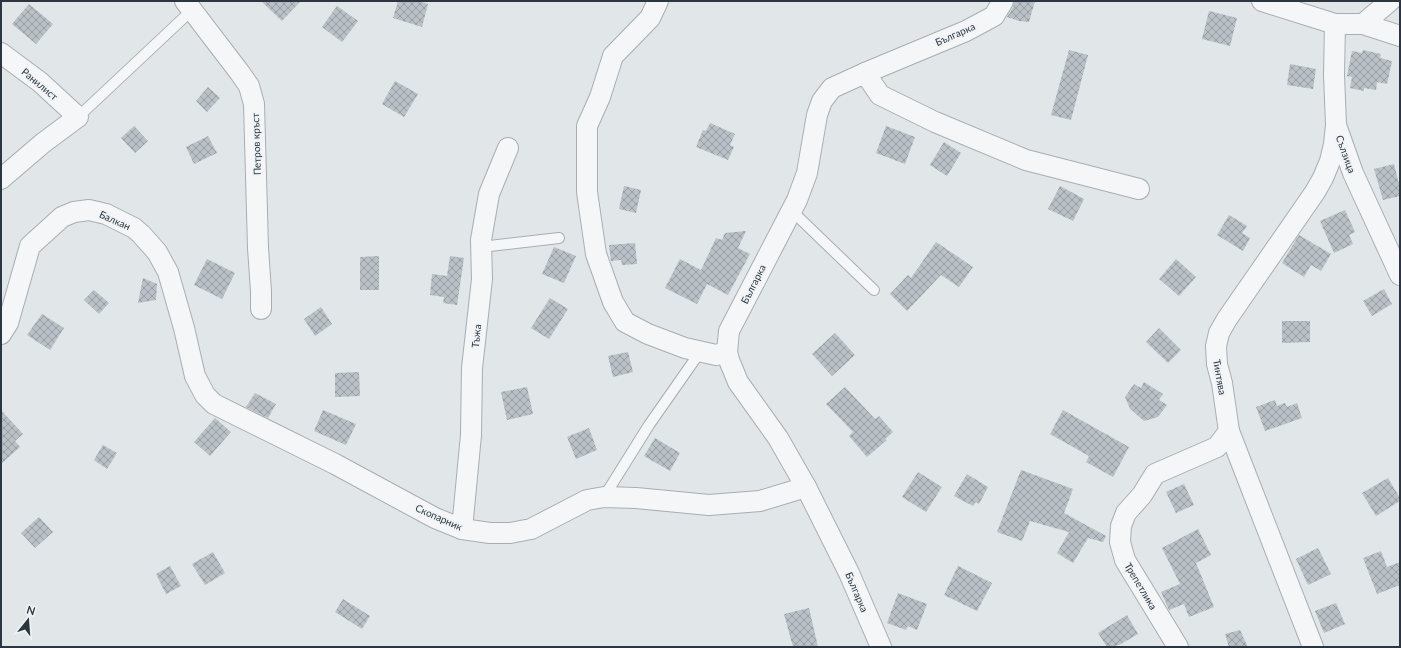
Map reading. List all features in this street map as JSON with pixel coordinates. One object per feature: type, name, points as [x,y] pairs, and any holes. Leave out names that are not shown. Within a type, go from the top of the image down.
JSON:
[{"type":"street","points":[[658,1],[650,18],[613,56],[600,97],[587,126],[587,192],[596,254],[613,302],[625,322],[648,334],[685,348],[716,355],[727,352]]},
{"type":"street","name":"Българка","points":[[881,647],[849,572],[806,487],[778,438],[738,382],[727,352],[729,331],[797,200],[807,174],[817,115],[822,101],[832,88],[966,31],[994,16],[1003,1]]},
{"type":"street","points":[[1262,1],[1335,24],[1363,24],[1400,36]]},
{"type":"street","points":[[1363,24],[1390,1]]},
{"type":"street","name":"Петров кръст","points":[[188,6],[243,77],[249,86],[254,104],[261,310]]},
{"type":"street","name":"Сълзица","points":[[1335,24],[1334,75],[1336,125],[1353,173],[1400,275]]},
{"type":"street","name":"Ранилист","points":[[1,53],[40,82],[78,117]]},
{"type":"street","points":[[865,73],[880,95],[942,124],[1026,160],[1139,189]]},
{"type":"street","points":[[1,179],[43,143],[78,117]]},
{"type":"street","name":"Тинтява","points":[[1313,647],[1229,431],[1222,383],[1216,364],[1216,346],[1220,333],[1227,319],[1319,185],[1330,161],[1336,125]]},
{"type":"street","name":"Тъжа","points":[[462,528],[471,435],[472,368],[482,280],[482,240],[489,194],[508,148]]},
{"type":"street","name":"Балкан","points":[[1,334],[8,323],[30,246],[62,217],[74,212],[89,210],[106,214],[134,228],[141,234],[157,252],[168,272],[198,383]]},
{"type":"street","name":"Скопарник","points":[[198,383],[205,395],[214,404],[335,464],[435,518],[462,528],[490,533],[510,533],[531,529],[587,500],[604,497],[636,498],[709,505],[760,501],[806,487]]},
{"type":"street","name":"Трепетлика","points":[[1178,647],[1125,560],[1120,542],[1121,526],[1126,513],[1142,494],[1155,474],[1208,452],[1217,446],[1229,431]]},
{"type":"lane","points":[[78,117],[188,6]]},
{"type":"lane","points":[[792,211],[874,290]]},
{"type":"lane","points":[[482,247],[559,238]]},
{"type":"lane","points":[[604,497],[649,425],[700,352]]},
{"type":"building","points":[[261,1],[301,1],[282,21]]},
{"type":"building","points":[[398,1],[418,1],[428,4],[422,27],[393,18]]},
{"type":"building","points":[[1014,1],[1035,1],[1029,22],[1019,21],[1007,17],[1013,7]]},
{"type":"building","points":[[29,4],[53,24],[36,44],[12,24]]},
{"type":"building","points":[[337,6],[358,21],[342,42],[322,27]]},
{"type":"building","points":[[1209,11],[1237,18],[1230,46],[1202,39]]},
{"type":"building","points":[[1069,50],[1088,55],[1071,120],[1051,115]]},
{"type":"building","points":[[1363,50],[1381,54],[1380,58],[1392,61],[1387,84],[1377,82],[1376,90],[1364,88],[1364,91],[1350,88],[1352,77],[1347,76],[1352,51],[1362,53]]},
{"type":"building","points":[[1290,64],[1316,69],[1313,89],[1287,85]]},
{"type":"building","points":[[395,81],[418,94],[404,117],[382,104]]},
{"type":"building","points":[[208,87],[220,98],[207,112],[196,101]]},
{"type":"building","points":[[710,123],[735,134],[730,145],[734,147],[728,160],[696,147],[703,130],[706,131]]},
{"type":"building","points":[[134,126],[148,141],[135,153],[121,138]]},
{"type":"building","points":[[886,126],[915,137],[905,164],[876,153]]},
{"type":"building","points":[[208,136],[217,153],[194,164],[186,147]]},
{"type":"building","points":[[944,142],[961,153],[947,176],[930,165]]},
{"type":"building","points":[[1394,164],[1400,188],[1400,196],[1383,200],[1374,169]]},
{"type":"building","points":[[624,186],[641,190],[636,213],[619,209]]},
{"type":"building","points":[[1060,186],[1084,199],[1073,221],[1048,209]]},
{"type":"building","points":[[1345,210],[1355,232],[1349,235],[1353,244],[1334,253],[1320,221]]},
{"type":"building","points":[[1229,215],[1247,226],[1242,233],[1250,238],[1243,251],[1217,235]]},
{"type":"building","points":[[746,231],[738,248],[750,254],[728,295],[707,284],[697,304],[665,288],[680,259],[701,270],[716,238],[722,240],[725,233]]},
{"type":"building","points":[[1299,235],[1331,254],[1321,271],[1311,265],[1304,277],[1282,263]]},
{"type":"building","points":[[936,242],[973,267],[959,287],[941,275],[907,311],[890,294],[908,275],[911,278]]},
{"type":"building","points":[[635,243],[637,264],[622,265],[621,260],[611,261],[609,245]]},
{"type":"building","points":[[554,247],[576,256],[564,283],[542,274]]},
{"type":"building","points":[[379,256],[379,290],[360,290],[360,257]]},
{"type":"building","points":[[450,256],[464,258],[457,305],[443,303],[444,297],[430,295],[432,274],[447,276]]},
{"type":"building","points":[[207,259],[235,273],[222,299],[194,285]]},
{"type":"building","points":[[1176,259],[1196,277],[1179,296],[1159,279]]},
{"type":"building","points":[[143,278],[157,284],[156,300],[138,303]]},
{"type":"building","points":[[1384,289],[1392,304],[1372,316],[1363,301]]},
{"type":"building","points":[[94,290],[109,303],[99,314],[84,300]]},
{"type":"building","points":[[550,298],[568,309],[549,339],[531,328]]},
{"type":"building","points":[[321,307],[332,324],[315,336],[304,319]]},
{"type":"building","points":[[42,314],[64,328],[50,350],[27,335]]},
{"type":"building","points":[[1282,321],[1310,321],[1310,342],[1282,343]]},
{"type":"building","points":[[1159,328],[1181,350],[1168,363],[1146,342]]},
{"type":"building","points":[[835,333],[855,355],[832,376],[812,354]]},
{"type":"building","points":[[628,352],[633,372],[613,377],[608,356]]},
{"type":"building","points":[[359,372],[360,396],[335,397],[335,373]]},
{"type":"building","points":[[1144,382],[1163,394],[1159,400],[1167,405],[1158,417],[1144,421],[1130,409],[1125,397],[1134,384],[1141,388]]},
{"type":"building","points":[[527,387],[533,414],[507,420],[501,392]]},
{"type":"building","points":[[845,387],[875,419],[879,416],[893,432],[885,439],[887,440],[867,457],[849,436],[853,432],[826,404]]},
{"type":"building","points":[[255,393],[276,404],[268,418],[246,407]]},
{"type":"building","points":[[1275,400],[1277,406],[1285,403],[1287,407],[1297,403],[1302,418],[1265,431],[1256,407]]},
{"type":"building","points":[[1,410],[23,434],[15,441],[20,447],[1,464]]},
{"type":"building","points":[[323,410],[356,424],[346,445],[314,431]]},
{"type":"building","points":[[1063,410],[1129,447],[1113,477],[1086,462],[1089,456],[1050,434]]},
{"type":"building","points":[[215,418],[231,432],[210,456],[194,442]]},
{"type":"building","points":[[589,428],[597,450],[576,459],[567,437]]},
{"type":"building","points":[[655,438],[680,453],[670,471],[644,456]]},
{"type":"building","points":[[103,445],[117,453],[107,469],[94,460]]},
{"type":"building","points":[[1021,470],[1073,489],[1064,513],[1106,536],[1103,542],[1088,538],[1073,563],[1057,553],[1069,532],[1030,521],[1022,541],[997,532]]},
{"type":"building","points":[[918,472],[942,487],[926,512],[902,497]]},
{"type":"building","points":[[967,474],[988,487],[979,504],[976,502],[973,506],[954,496]]},
{"type":"building","points":[[1388,478],[1400,498],[1400,501],[1376,516],[1362,493]]},
{"type":"building","points":[[1184,484],[1194,505],[1176,513],[1166,492]]},
{"type":"building","points":[[39,517],[53,532],[35,548],[21,533]]},
{"type":"building","points":[[1198,529],[1211,555],[1196,563],[1214,607],[1189,617],[1184,604],[1169,610],[1161,592],[1180,584],[1162,548]]},
{"type":"building","points":[[1318,548],[1331,574],[1308,585],[1296,559]]},
{"type":"building","points":[[1381,551],[1387,567],[1400,562],[1400,585],[1377,594],[1363,558]]},
{"type":"building","points":[[213,552],[225,573],[205,585],[192,564]]},
{"type":"building","points":[[170,566],[181,586],[166,594],[156,574]]},
{"type":"building","points":[[958,566],[992,583],[977,611],[944,595]]},
{"type":"building","points":[[898,593],[927,604],[917,630],[908,626],[906,630],[887,623]]},
{"type":"building","points":[[343,599],[370,616],[362,629],[335,612]]},
{"type":"building","points":[[1336,603],[1345,624],[1324,633],[1315,611]]},
{"type":"building","points":[[809,608],[818,647],[793,647],[784,614]]},
{"type":"building","points":[[1127,615],[1138,634],[1121,644],[1113,647],[1107,647],[1098,633]]},
{"type":"building","points":[[1240,630],[1248,647],[1229,647],[1225,634]]}]
